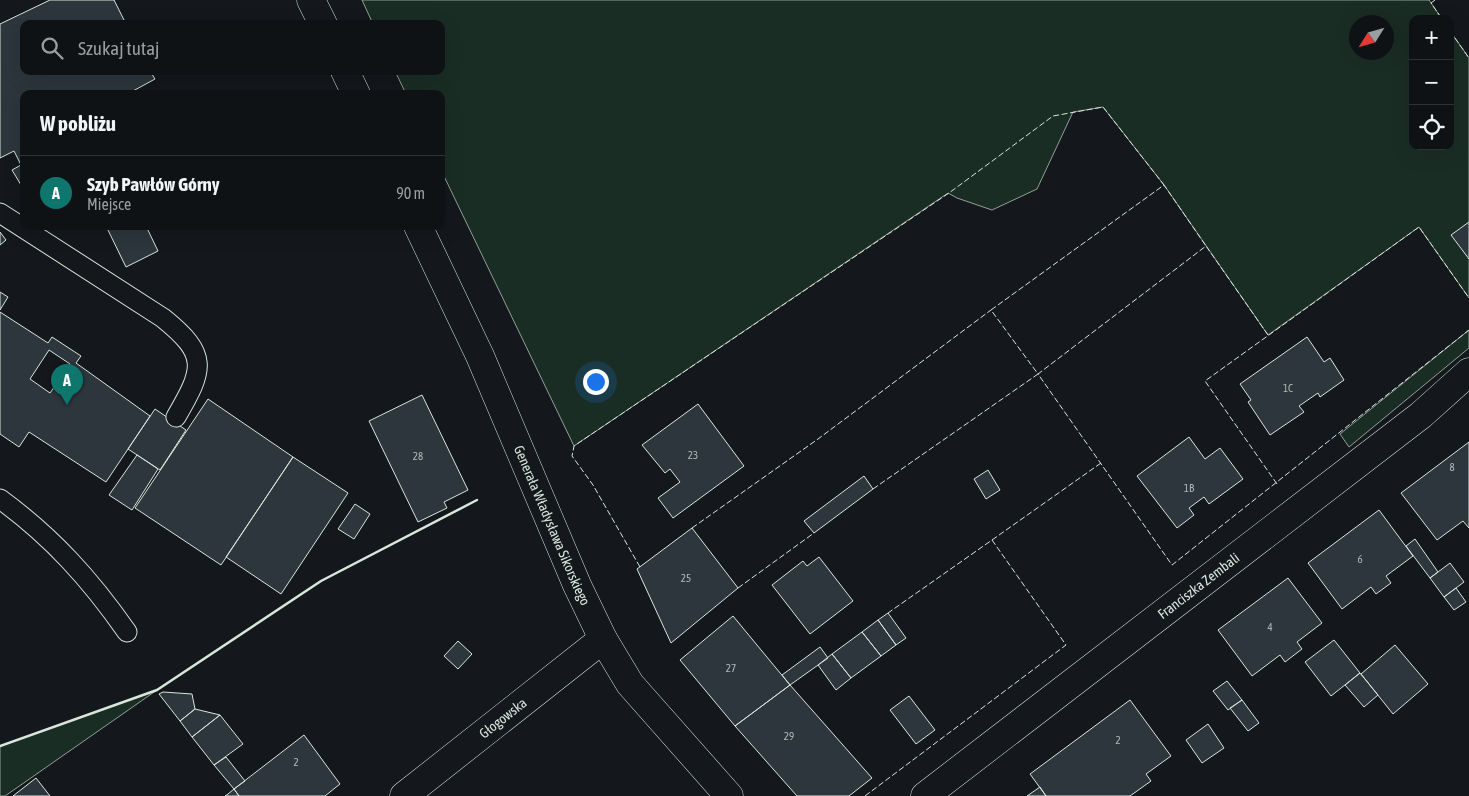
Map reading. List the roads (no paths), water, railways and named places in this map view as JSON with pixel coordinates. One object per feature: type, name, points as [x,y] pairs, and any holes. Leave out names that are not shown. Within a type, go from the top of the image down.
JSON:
[{"type":"street","points":[[311,0],[321,20]]},
{"type":"street","points":[[347,75],[354,90]]},
{"type":"street","name":"Generała Władysława Sikorskiego","points":[[420,230],[480,356],[602,639],[630,684],[729,796]]},
{"type":"street","name":"Franciszka Zembali","points":[[925,796],[1421,415],[1469,372]]},
{"type":"street","name":"Głogowska","points":[[404,796],[602,639]]},
{"type":"lane","points":[[0,213],[20,226]]},
{"type":"lane","points":[[26,230],[163,318],[185,336],[196,353],[198,371],[193,388],[176,417]]},
{"type":"lane","points":[[0,499],[64,552],[97,590],[127,632]]},
{"type":"place","name":"Szyb Pawłów Górny","points":[[67,405]]}]
